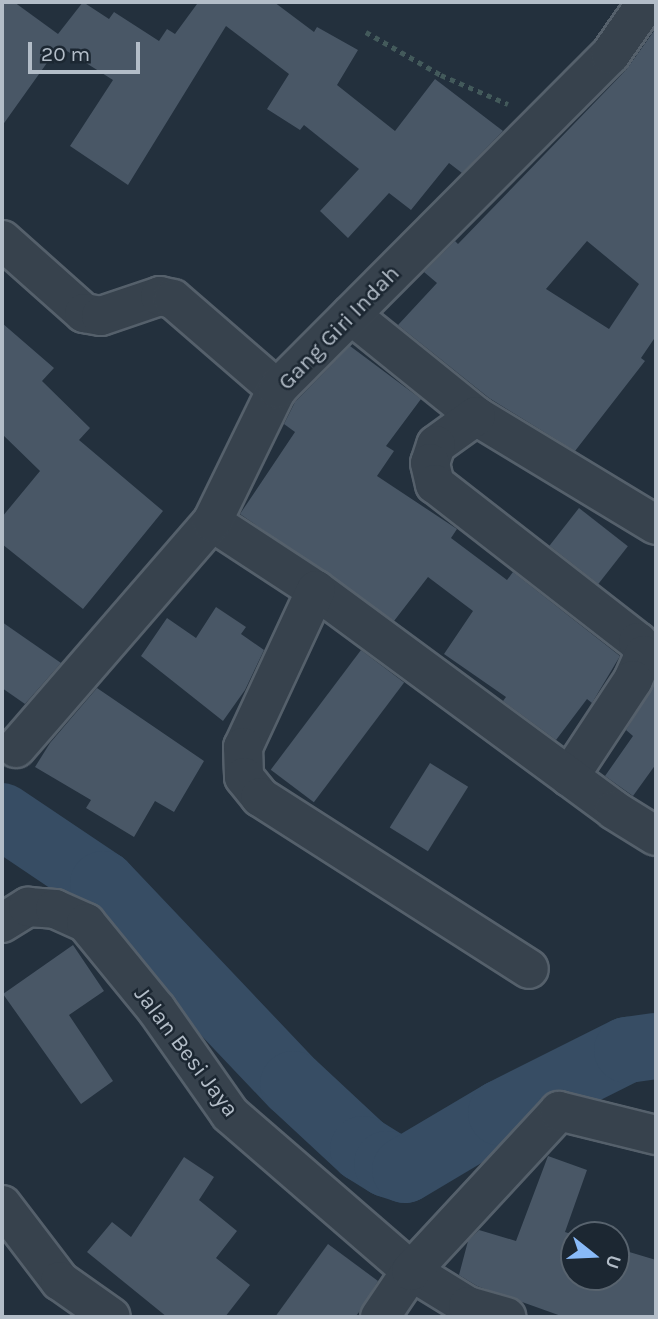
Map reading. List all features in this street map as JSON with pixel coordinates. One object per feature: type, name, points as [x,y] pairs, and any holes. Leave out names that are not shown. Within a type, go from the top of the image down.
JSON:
[{"type":"street","name":"Gang Giri Indah","points":[[16,748],[212,523],[277,389],[610,55],[647,2]]},
{"type":"street","points":[[2,240],[84,313],[101,316],[160,296],[173,299],[277,389]]},
{"type":"street","points":[[351,315],[476,416],[656,525]]},
{"type":"street","points":[[476,416],[436,445],[430,463],[435,484],[638,642],[644,655],[633,680],[569,777]]},
{"type":"street","points":[[212,523],[316,590],[569,777],[656,836]]},
{"type":"street","points":[[316,590],[243,747],[243,776],[260,797],[529,969]]},
{"type":"street","name":"Jalan Besi Jaya","points":[[2,923],[28,907],[55,909],[86,923],[157,1010],[230,1114],[411,1271],[459,1301],[506,1317]]},
{"type":"street","points":[[380,1317],[411,1271],[559,1111],[656,1135]]},
{"type":"street","points":[[2,1205],[60,1281],[111,1317]]},
{"type":"path","points":[[366,32],[440,75],[545,120]]},
{"type":"building","points":[[2,2],[14,2],[58,34],[83,2],[109,19],[114,12],[159,41],[167,29],[175,34],[197,4],[193,2],[274,2],[314,32],[317,27],[358,50],[337,85],[395,131],[435,79],[503,131],[462,173],[449,163],[411,210],[389,193],[348,238],[320,211],[359,169],[304,125],[300,130],[267,109],[289,74],[226,26],[128,185],[70,146],[113,80],[59,46],[2,126]]},
{"type":"building","points":[[656,28],[656,336],[641,358],[645,361],[575,451],[489,398],[398,325],[437,283],[424,272],[455,241],[458,244],[626,70]],"holes":[[[587,241],[639,284],[609,329],[546,289]]]},
{"type":"building","points":[[2,323],[54,368],[42,381],[90,428],[79,440],[163,511],[83,609],[2,544],[2,517],[40,471],[2,434]]},
{"type":"building","points":[[350,346],[421,399],[386,446],[394,451],[377,476],[457,529],[451,538],[507,580],[513,572],[620,656],[592,703],[587,699],[556,740],[503,701],[506,697],[444,654],[473,611],[428,577],[394,621],[240,514],[295,432],[284,424],[295,402]]},
{"type":"building","points":[[579,508],[628,546],[598,584],[549,546]]},
{"type":"building","points":[[216,607],[246,627],[241,634],[264,650],[245,690],[223,721],[141,656],[167,618],[196,638]]},
{"type":"building","points":[[2,622],[61,663],[25,704],[2,688]]},
{"type":"building","points":[[361,650],[404,682],[314,802],[271,770]]},
{"type":"building","points":[[656,681],[656,764],[633,796],[605,776],[633,736],[626,730]]},
{"type":"building","points":[[97,688],[204,761],[174,812],[155,801],[134,837],[86,808],[91,800],[35,767],[50,743]]},
{"type":"building","points":[[430,763],[468,787],[428,851],[390,827]]},
{"type":"building","points":[[73,945],[104,991],[69,1015],[113,1081],[81,1104],[3,994]]},
{"type":"building","points":[[548,1156],[587,1170],[569,1221],[560,1221],[560,1291],[630,1291],[630,1252],[656,1260],[656,1317],[564,1317],[477,1286],[459,1275],[468,1241],[479,1230],[516,1241]]},
{"type":"building","points":[[184,1157],[214,1177],[199,1200],[237,1231],[216,1258],[250,1285],[225,1317],[167,1317],[87,1252],[112,1222],[131,1237]]},
{"type":"building","points":[[328,1244],[378,1281],[360,1311],[355,1317],[275,1317]]},
{"type":"waterway","points":[[2,816],[103,884],[293,1084],[363,1149],[387,1164],[405,1170],[501,1113],[627,1050],[656,1046]]}]
